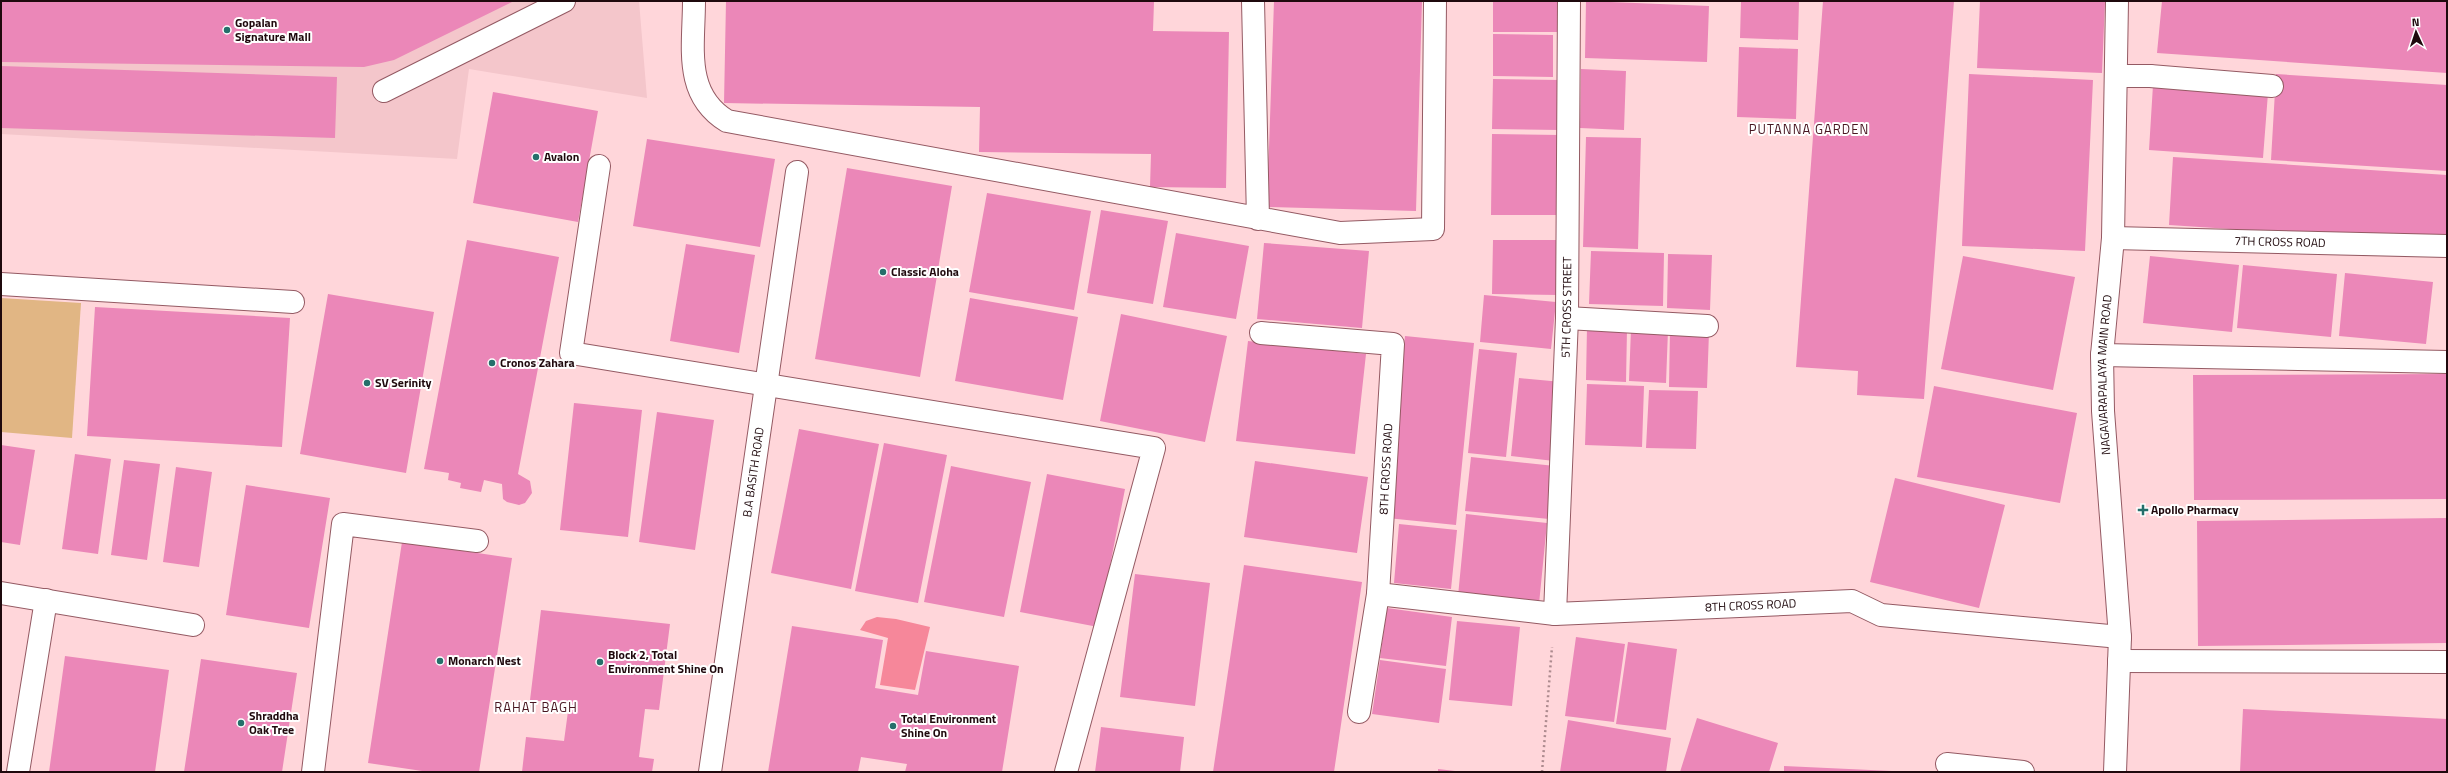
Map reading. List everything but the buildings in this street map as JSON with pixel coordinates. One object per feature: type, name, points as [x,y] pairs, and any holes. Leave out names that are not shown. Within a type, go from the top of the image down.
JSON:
[{"type":"street","points":[[384,91],[564,1]]},
{"type":"street","points":[[694,1],[694,79],[700,94],[708,107],[727,121],[1340,233],[1433,229],[1435,1]]},
{"type":"street","points":[[1253,1],[1258,219]]},
{"type":"street","name":"5TH CROSS STREET","points":[[1555,614],[1567,318],[1569,1]]},
{"type":"street","name":"NAGAVARAPALAYA MAIN ROAD","points":[[2115,772],[2120,637],[2103,411],[2102,355],[2113,238],[2117,76],[2117,1]]},
{"type":"street","points":[[2117,76],[2150,76],[2272,86]]},
{"type":"street","points":[[599,166],[571,353],[1154,448],[1066,772]]},
{"type":"street","name":"B.A BASITH ROAD","points":[[710,772],[797,172]]},
{"type":"street","name":"7TH CROSS ROAD","points":[[2113,238],[2447,246]]},
{"type":"street","points":[[1,284],[293,302]]},
{"type":"street","points":[[1567,318],[1707,326]]},
{"type":"street","name":"8TH CROSS ROAD","points":[[1261,333],[1393,344],[1378,594],[1359,712]]},
{"type":"street","points":[[2102,355],[2447,362]]},
{"type":"street","points":[[312,772],[343,524],[477,541]]},
{"type":"street","points":[[1,593],[193,625]]},
{"type":"street","name":"8TH CROSS ROAD","points":[[1378,594],[1555,614],[1852,601],[1881,615],[2120,637]]},
{"type":"street","points":[[18,772],[24,724],[46,600]]},
{"type":"street","points":[[2119,661],[2447,662]]},
{"type":"street","points":[[1947,764],[2023,772]]},
{"type":"path","points":[[1542,772],[1555,614]]},
{"type":"shaded area","points":[[1,1],[639,1],[647,98],[469,69],[457,159],[1,134]]},
{"type":"shaded area","points":[[1,298],[81,303],[72,438],[1,432]]},
{"type":"shaded area","points":[[877,617],[896,619],[930,627],[915,690],[880,685],[888,638],[860,630],[866,621]]},
{"type":"place","name":"Gopalan Signature Mall","points":[[227,30]]},
{"type":"place","name":"Avalon","points":[[536,157]]},
{"type":"place","name":"Classic Aloha","points":[[883,272]]},
{"type":"place","name":"Cronos Zahara","points":[[492,363]]},
{"type":"place","name":"SV Serinity","points":[[367,383]]},
{"type":"place","name":"Apollo Pharmacy","points":[[2143,510]]},
{"type":"place","name":"Monarch Nest","points":[[440,661]]},
{"type":"place","name":"Block 2, Total Environment Shine On","points":[[600,662]]},
{"type":"place","name":"Shraddha Oak Tree","points":[[241,723]]},
{"type":"place","name":"Total Environment Shine On","points":[[893,726]]},
{"type":"district","name":"PUTANNA GARDEN","points":[[1809,129]]},
{"type":"district","name":"RAHAT BAGH","points":[[536,707]]}]
